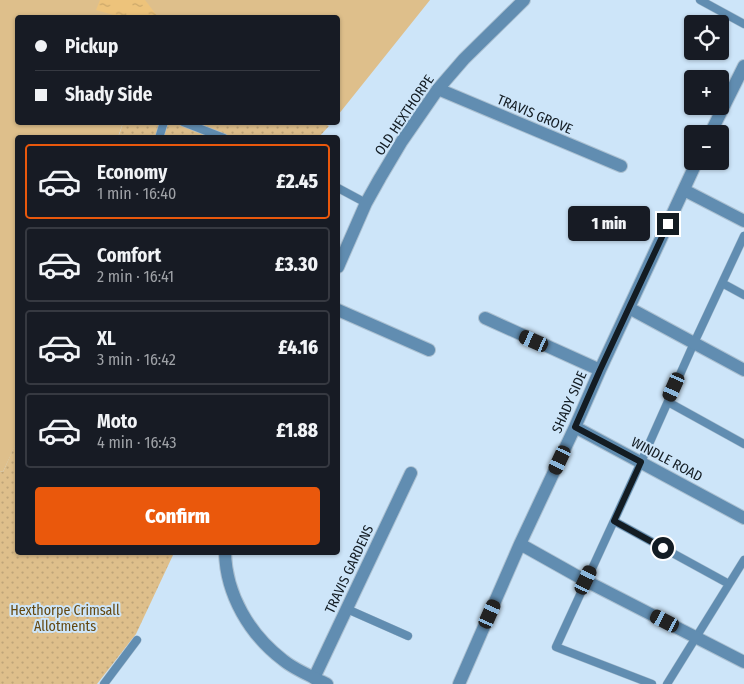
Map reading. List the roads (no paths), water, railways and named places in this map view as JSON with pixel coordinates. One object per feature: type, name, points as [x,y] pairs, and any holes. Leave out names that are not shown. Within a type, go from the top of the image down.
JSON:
[{"type":"street","name":"OLD HEXTHORPE","points":[[340,263],[366,203],[380,178],[402,141],[438,89],[464,58],[524,0]]},
{"type":"street","points":[[715,125],[743,71]]},
{"type":"street","name":"TRAVIS GROVE","points":[[438,89],[621,166]]},
{"type":"street","name":"SHADY SIDE","points":[[459,684],[520,544],[693,170]]},
{"type":"street","points":[[684,190],[744,221]]},
{"type":"street","points":[[629,308],[744,370]]},
{"type":"street","points":[[340,311],[429,350]]},
{"type":"street","points":[[485,318],[600,370]]},
{"type":"street","name":"WINDLE ROAD","points":[[575,427],[744,518]]},
{"type":"street","name":"TRAVIS GARDENS","points":[[314,678],[410,473]]},
{"type":"street","points":[[520,544],[744,662]]},
{"type":"street","points":[[225,555],[225,566],[231,589],[242,614],[254,632],[284,662],[327,684]]},
{"type":"lane","points":[[700,0],[744,24]]},
{"type":"lane","points":[[191,125],[216,135]]},
{"type":"lane","points":[[340,189],[366,203]]},
{"type":"lane","points":[[652,684],[556,648],[744,236]]},
{"type":"lane","points":[[722,283],[744,295]]},
{"type":"lane","points":[[668,402],[744,444]]},
{"type":"lane","points":[[614,521],[729,584]]},
{"type":"lane","points":[[667,684],[744,560]]},
{"type":"lane","points":[[347,609],[408,636]]},
{"type":"lane","points":[[104,684],[137,640]]},
{"type":"water","points":[[100,0],[145,0],[156,15],[113,15],[96,10]]},
{"type":"park label","name":"Hexthorpe Crimsall Allotments","points":[[65,618]]}]
